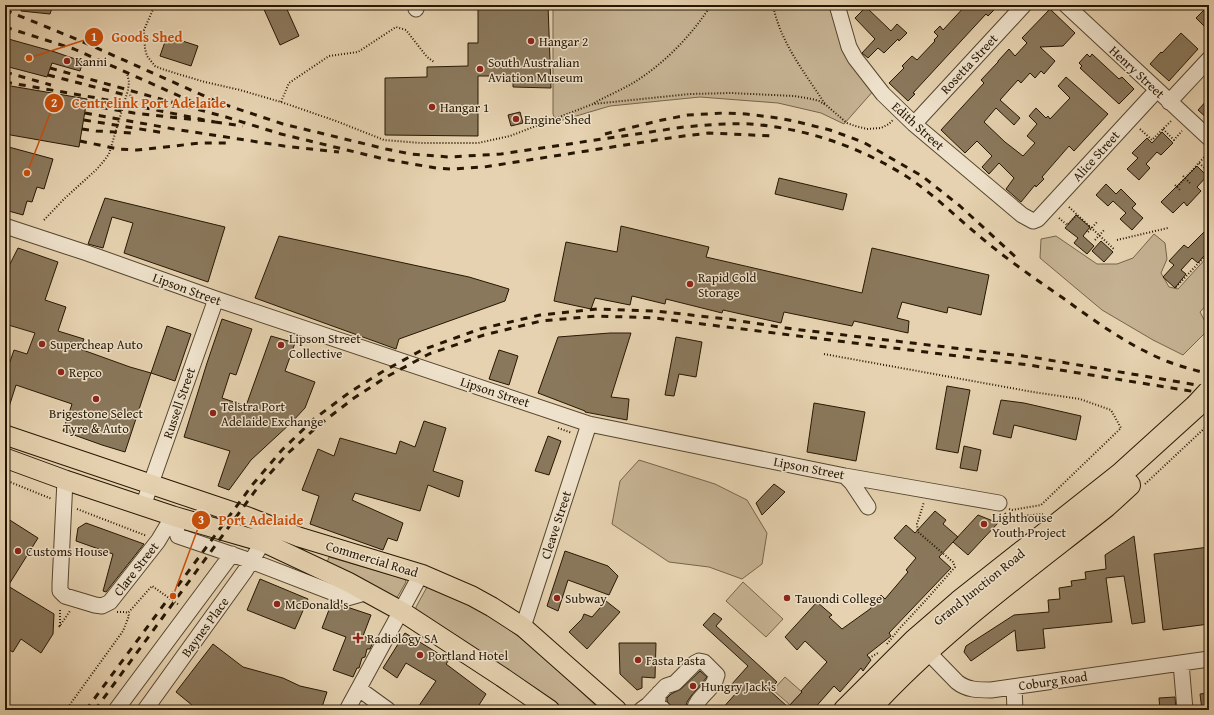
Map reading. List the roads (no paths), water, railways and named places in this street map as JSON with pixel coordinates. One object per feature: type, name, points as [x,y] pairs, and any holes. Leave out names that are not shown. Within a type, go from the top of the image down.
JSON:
[{"type":"highway","name":"Grand Junction Road","points":[[868,710],[959,602],[1121,474],[1205,403]]},
{"type":"highway","name":"Grand Junction Road","points":[[845,710],[921,646]]},
{"type":"main road","name":"Commercial Road","points":[[5,436],[248,516],[299,537],[421,574],[472,596],[523,627],[617,710]]},
{"type":"main road","name":"Commercial Road","points":[[5,458],[65,480],[173,516],[263,542],[368,592],[401,611],[550,710]]},
{"type":"main road","points":[[77,459],[74,468],[75,472],[86,487]]},
{"type":"main road","points":[[248,516],[255,534],[263,542],[289,542],[299,537]]},
{"type":"street","name":"Edith Street","points":[[837,5],[849,47],[855,58],[883,94],[914,124],[1022,215],[1033,221]]},
{"type":"street","name":"Rosetta Street","points":[[914,124],[1024,5]]},
{"type":"street","name":"Henry Street","points":[[1066,5],[1209,138]]},
{"type":"street","points":[[1169,102],[1209,59]]},
{"type":"street","name":"Alice Street","points":[[1033,221],[1038,219],[1157,90]]},
{"type":"street","name":"Lipson Street","points":[[5,226],[87,253],[216,299],[589,424],[845,476],[999,503]]},
{"type":"street","name":"Russell Street","points":[[143,506],[216,299]]},
{"type":"street","name":"Cleave Street","points":[[523,627],[589,424]]},
{"type":"street","points":[[845,476],[852,483],[868,507]]},
{"type":"street","name":"Clare Street","points":[[65,480],[60,591],[65,596],[94,605],[102,606],[110,602],[158,540],[173,516]]},
{"type":"street","points":[[173,516],[178,536],[232,554],[347,598],[368,592]]},
{"type":"street","name":"Baynes Place","points":[[145,710],[263,542]]},
{"type":"street","points":[[116,710],[232,554]]},
{"type":"street","points":[[347,710],[421,574]]},
{"type":"street","name":"Coburg Road","points":[[921,646],[962,686],[974,690],[991,690],[1014,687],[1209,659]]},
{"type":"street","points":[[654,704],[666,686],[675,684],[695,663],[699,661],[704,662],[717,675],[717,678],[714,684],[695,705],[694,710]]},
{"type":"street","points":[[1181,663],[1185,710]]},
{"type":"street","points":[[1014,687],[1016,710]]},
{"type":"street","points":[[359,689],[388,710]]},
{"type":"railway","points":[[5,10],[81,41],[220,103],[283,124],[411,154],[449,157],[501,154],[684,127],[725,124],[770,126],[809,134],[847,146],[901,173],[931,195],[1009,260],[1114,333],[1155,356],[1169,362],[1209,374]]},
{"type":"railway","points":[[5,27],[74,49],[204,107]]},
{"type":"railway","points":[[50,68],[226,117],[281,134],[384,159],[436,168],[451,169],[484,167],[709,133],[773,136]]},
{"type":"railway","points":[[5,72],[51,85]]},
{"type":"railway","points":[[48,75],[133,97]]},
{"type":"railway","points":[[5,82],[97,98],[215,122],[134,113],[86,105]]},
{"type":"railway","points":[[85,113],[174,129],[284,146],[339,152]]},
{"type":"railway","points":[[605,134],[688,115],[724,113],[778,118],[830,130],[863,142],[922,176],[960,206],[1020,261]]},
{"type":"railway","points":[[84,120],[165,133]]},
{"type":"railway","points":[[215,122],[243,126]]},
{"type":"railway","points":[[82,129],[133,133]]},
{"type":"railway","points":[[80,141],[118,149],[137,150],[201,143],[232,143]]},
{"type":"railway","points":[[86,710],[253,484],[282,450],[314,419],[350,392],[422,350],[480,329],[540,315],[597,309],[655,311],[1031,357],[1209,387]]},
{"type":"railway","points":[[95,710],[258,487],[287,454],[319,425],[354,398],[388,376],[429,354],[484,335],[541,321],[597,316],[655,318],[1029,365],[1209,394]]},
{"type":"place","name":"Hangar 2","points":[[531,41]]},
{"type":"place","name":"Goods Shed","points":[[29,58]]},
{"type":"place","name":"Kanni","points":[[67,61]]},
{"type":"place","name":"South Australian Aviation Museum","points":[[480,69]]},
{"type":"place","name":"Hangar 1","points":[[432,107]]},
{"type":"place","name":"Engine Shed","points":[[516,119]]},
{"type":"place","name":"Centrelink Port Adelaide","points":[[27,173]]},
{"type":"place","name":"Rapid Cold Storage","points":[[690,284]]},
{"type":"place","name":"Supercheap Auto","points":[[42,344]]},
{"type":"place","name":"Lipson Street Collective","points":[[281,345]]},
{"type":"place","name":"Repco","points":[[61,372]]},
{"type":"place","name":"Brigestone Select Tyre & Auto","points":[[96,399]]},
{"type":"place","name":"Telstra Port Adelaide Exchange","points":[[213,413]]},
{"type":"place","name":"Lighthouse Youth Project","points":[[984,524]]},
{"type":"place","name":"Customs House","points":[[18,551]]},
{"type":"place","name":"Port Adelaide","points":[[173,596]]},
{"type":"place","name":"Subway","points":[[557,598]]},
{"type":"place","name":"Tauondi College","points":[[787,598]]},
{"type":"place","name":"McDonald's","points":[[277,604]]},
{"type":"place","name":"Radiology SA","points":[[358,638]]},
{"type":"place","name":"Portland Hotel","points":[[420,655]]},
{"type":"place","name":"Fasta Pasta","points":[[638,660]]},
{"type":"place","name":"Hungry Jack's","points":[[693,686]]}]
